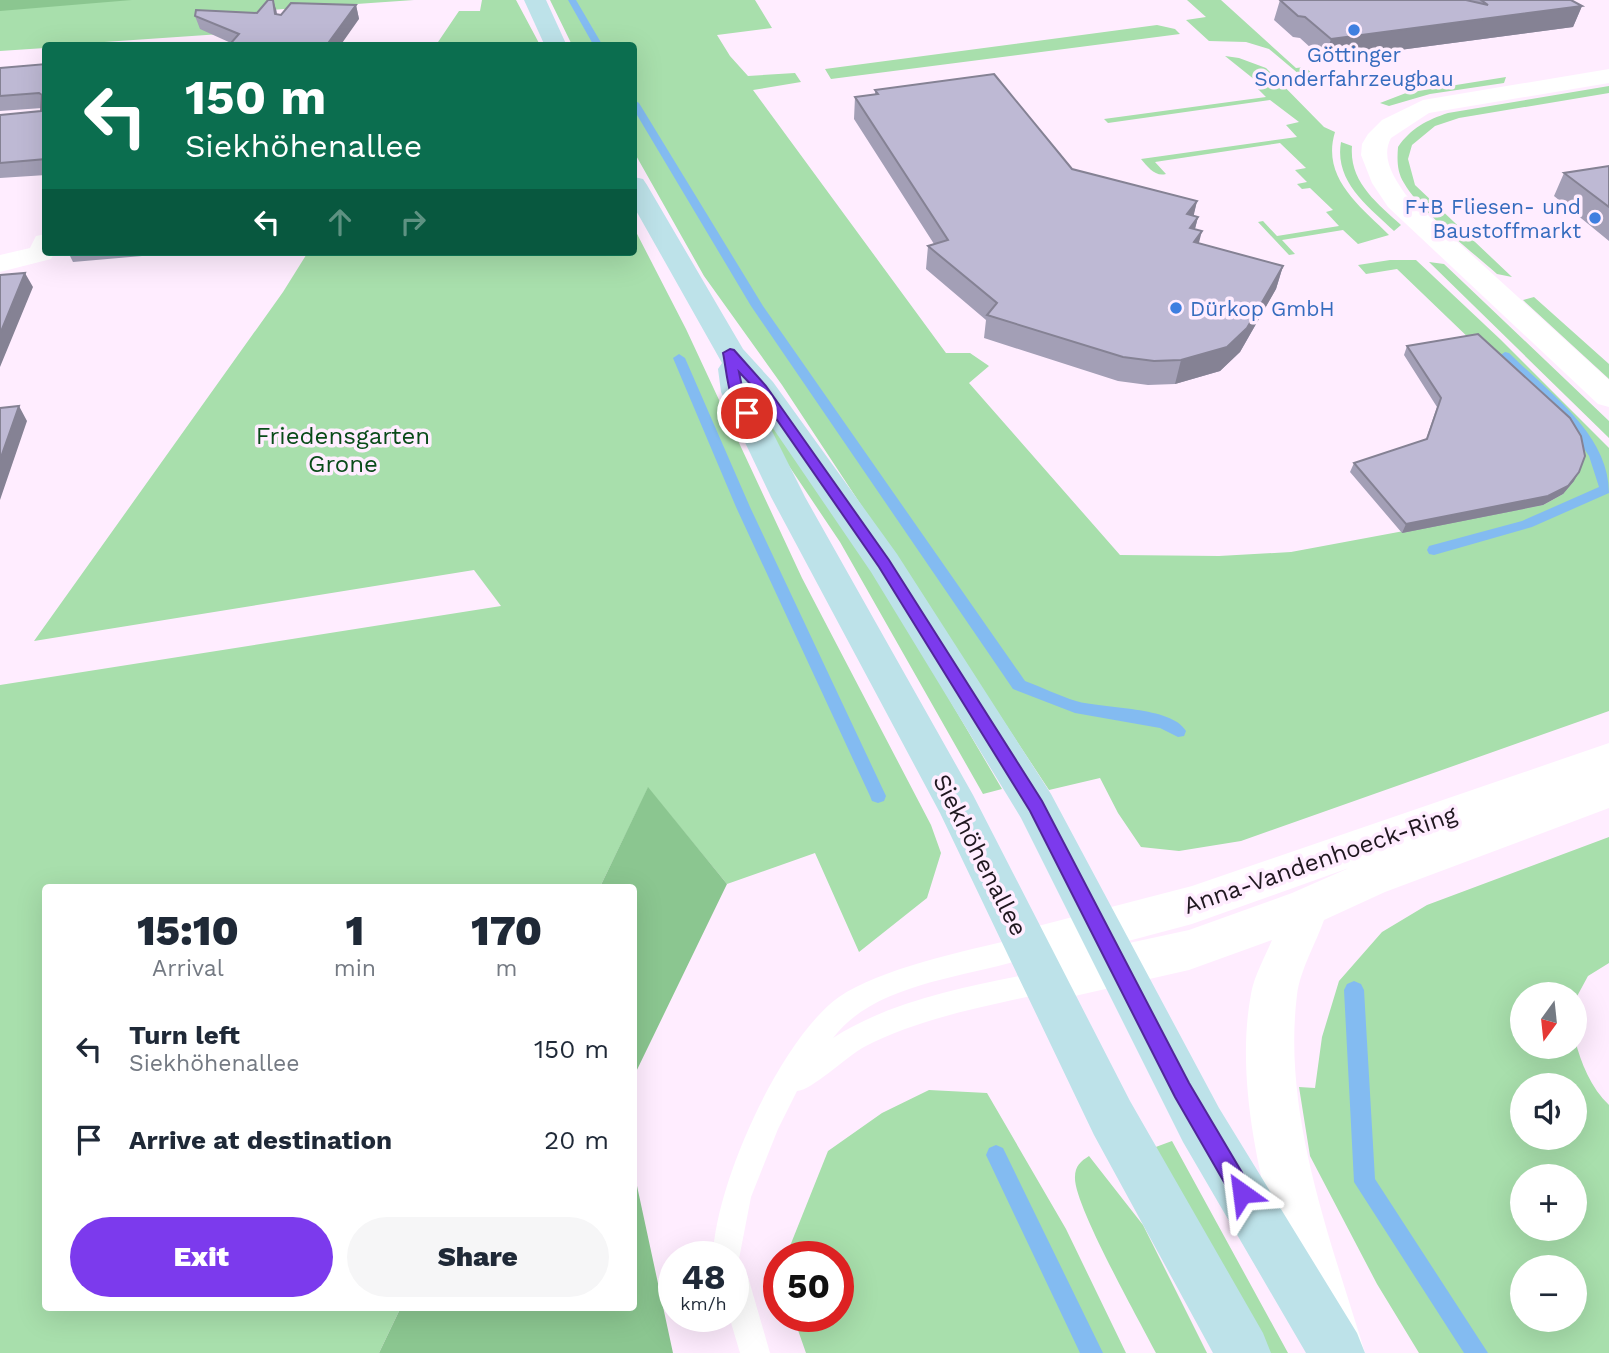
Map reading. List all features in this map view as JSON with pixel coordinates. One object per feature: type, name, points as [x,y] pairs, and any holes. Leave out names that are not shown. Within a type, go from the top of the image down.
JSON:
[{"type":"main road","points":[[535,0],[554,42]]},
{"type":"main road","name":"Siekhöhenallee","points":[[637,190],[730,353],[762,389],[884,563],[1036,806],[1201,1125],[1337,1353]]},
{"type":"main road","name":"Siekhöhenallee","points":[[730,353],[737,392],[788,497],[958,807],[1112,1118],[1242,1353]]},
{"type":"street","points":[[1609,76],[1423,107],[1379,132],[1373,153],[1378,177],[1396,201],[1609,397]]},
{"type":"street","points":[[0,264],[42,251]]},
{"type":"street","name":"Anna-Vandenhoeck-Ring","points":[[1036,964],[1109,947],[1192,905],[1609,759]]},
{"type":"street","name":"Anna-Vandenhoeck-Ring","points":[[1109,947],[1189,950],[1307,906],[1370,879],[1609,791]]},
{"type":"street","name":"Anna-Vandenhoeck-Ring","points":[[1307,906],[1274,992],[1269,1062],[1287,1179],[1337,1353]]},
{"type":"lane","points":[[774,1111],[822,1058],[855,1037],[945,1004],[1036,964]]},
{"type":"lane","points":[[727,1241],[737,1194],[751,1156],[774,1111],[802,1059],[823,1028],[848,1005],[930,971],[1036,964]]},
{"type":"lane","points":[[749,1332],[755,1353]]},
{"type":"green space","points":[[0,0],[414,0],[270,10],[250,32],[104,42],[42,42],[42,48],[0,51]]},
{"type":"green space","points":[[0,0],[132,0],[0,11]]},
{"type":"green space","points":[[482,0],[516,0],[538,42],[438,42],[459,11],[480,11]]},
{"type":"green space","points":[[550,0],[755,0],[772,28],[717,35],[730,56],[748,76],[795,73],[801,82],[753,90],[946,353],[970,353],[989,366],[969,383],[1120,555],[1219,556],[1291,552],[1543,505],[1563,494],[1474,343],[1397,269],[1366,274],[1358,265],[1390,260],[1416,260],[1609,448],[1609,711],[1241,841],[1179,851],[1141,847],[1118,813],[1100,778],[1049,790],[782,385],[704,276],[637,157],[637,42],[571,42]]},
{"type":"green space","points":[[1187,0],[1221,0],[1296,68],[1305,67],[1316,77],[1306,80],[1269,49],[1246,42],[1209,41],[1186,20],[1206,17]]},
{"type":"green space","points":[[1157,25],[1175,29],[1180,34],[831,79],[825,69]]},
{"type":"green space","points":[[1225,56],[1266,68],[1324,127],[1335,132],[1333,163],[1338,177],[1355,202],[1389,235],[1358,244],[1343,230],[1282,240],[1295,254],[1289,255],[1258,222],[1263,221],[1277,236],[1339,226],[1326,212],[1333,210],[1310,188],[1302,189],[1297,184],[1307,182],[1295,170],[1306,168],[1280,143],[1155,162],[1166,174],[1162,175],[1152,171],[1141,159],[1297,137],[1286,125],[1299,122],[1270,100],[1108,123],[1104,119],[1266,97],[1255,86],[1260,84]]},
{"type":"green space","points":[[1506,77],[1504,83],[1430,94],[1389,106],[1380,103],[1406,93]]},
{"type":"green space","points":[[1609,86],[1609,93],[1459,118],[1435,126],[1412,145],[1408,159],[1415,185],[1512,277],[1497,274],[1461,243],[1421,206],[1402,179],[1398,166],[1398,147],[1414,130],[1433,119],[1448,113]]},
{"type":"green space","points":[[1341,142],[1352,146],[1355,170],[1366,191],[1401,225],[1394,231],[1364,203],[1348,181],[1340,156]]},
{"type":"green space","name":"Friedensgarten Grone","points":[[637,234],[686,329],[802,578],[931,825],[941,853],[927,898],[859,952],[815,853],[727,884],[648,788],[601,884],[42,884],[42,1311],[399,1311],[379,1353],[0,1353],[0,685],[501,606],[474,570],[34,641],[283,292],[306,256],[637,256]]},
{"type":"green space","points":[[1429,262],[1444,264],[1609,421],[1609,438]]},
{"type":"green space","points":[[1534,297],[1609,364],[1609,379],[1523,300]]},
{"type":"green space","points":[[760,395],[855,539],[1002,789],[983,794],[840,542],[744,399]]},
{"type":"green space","points":[[648,787],[727,884],[637,1070],[637,884],[601,884]]},
{"type":"green space","points":[[1609,837],[1609,963],[1588,976],[1585,982],[1510,982],[1510,1059],[1581,1059],[1597,1091],[1609,1105],[1609,1353],[1419,1353],[1377,1284],[1310,1156],[1299,1087],[1315,1088],[1322,1037],[1339,981],[1382,932],[1427,905]]},
{"type":"green space","points":[[929,1090],[987,1093],[1066,1229],[1126,1353],[806,1353],[799,1332],[854,1332],[854,1241],[792,1241],[828,1151],[882,1113]]},
{"type":"green space","points":[[1172,1141],[1288,1353],[1263,1353],[1153,1148]]},
{"type":"green space","points":[[1089,1156],[1143,1225],[1207,1353],[1156,1353],[1096,1236],[1077,1191],[1076,1170]]},
{"type":"green space","points":[[637,1186],[658,1283],[658,1332],[668,1332],[673,1353],[379,1353],[399,1311],[637,1311]]},
{"type":"building","points":[[268,0],[273,0],[275,14],[281,15],[291,3],[356,5],[329,42],[232,42],[239,34],[195,16],[196,10],[257,13]]},
{"type":"building","points":[[1280,0],[1466,0],[1488,5],[1481,0],[1571,0],[1582,6],[1331,39]]},
{"type":"building","points":[[42,64],[42,95],[0,96],[0,68]]},
{"type":"building","points":[[994,74],[1072,169],[1197,201],[1187,214],[1198,217],[1190,228],[1202,231],[1194,242],[1283,266],[1247,328],[1227,347],[1181,360],[1154,361],[1123,357],[987,315],[997,303],[928,246],[948,240],[855,97],[878,94],[875,90]]},
{"type":"building","points":[[42,95],[42,159],[0,163],[0,115],[41,111]]},
{"type":"building","points":[[1609,166],[1609,207],[1564,173]]},
{"type":"building","points":[[25,273],[0,334],[0,275]]},
{"type":"building","points":[[1478,334],[1570,418],[1581,436],[1585,456],[1579,472],[1568,486],[1548,496],[1406,524],[1354,463],[1427,439],[1441,398],[1407,346]]},
{"type":"building","points":[[19,406],[0,460],[0,408]]},
{"type":"waterway","points":[[572,0],[597,42]]},
{"type":"waterway","points":[[637,108],[757,306],[1019,685],[1075,707],[1164,722],[1178,731]]},
{"type":"waterway","points":[[1434,550],[1527,524],[1607,489],[1596,456],[1576,427],[1505,356]]},
{"type":"waterway","points":[[679,358],[743,507],[878,796]]},
{"type":"waterway","points":[[1354,990],[1365,1182],[1477,1353]]},
{"type":"waterway","points":[[996,1155],[1092,1353]]},
{"type":"place","name":"Göttinger Sonderfahrzeugbau","points":[[1354,30]]},
{"type":"place","name":"F+B Fliesen- und Baustoffmarkt","points":[[1595,218]]},
{"type":"place","name":"Dürkop GmbH","points":[[1176,308]]},
{"type":"route","points":[[747,413],[737,392],[730,353],[762,389],[884,563],[1036,806],[1182,1090],[1242,1193]]}]
